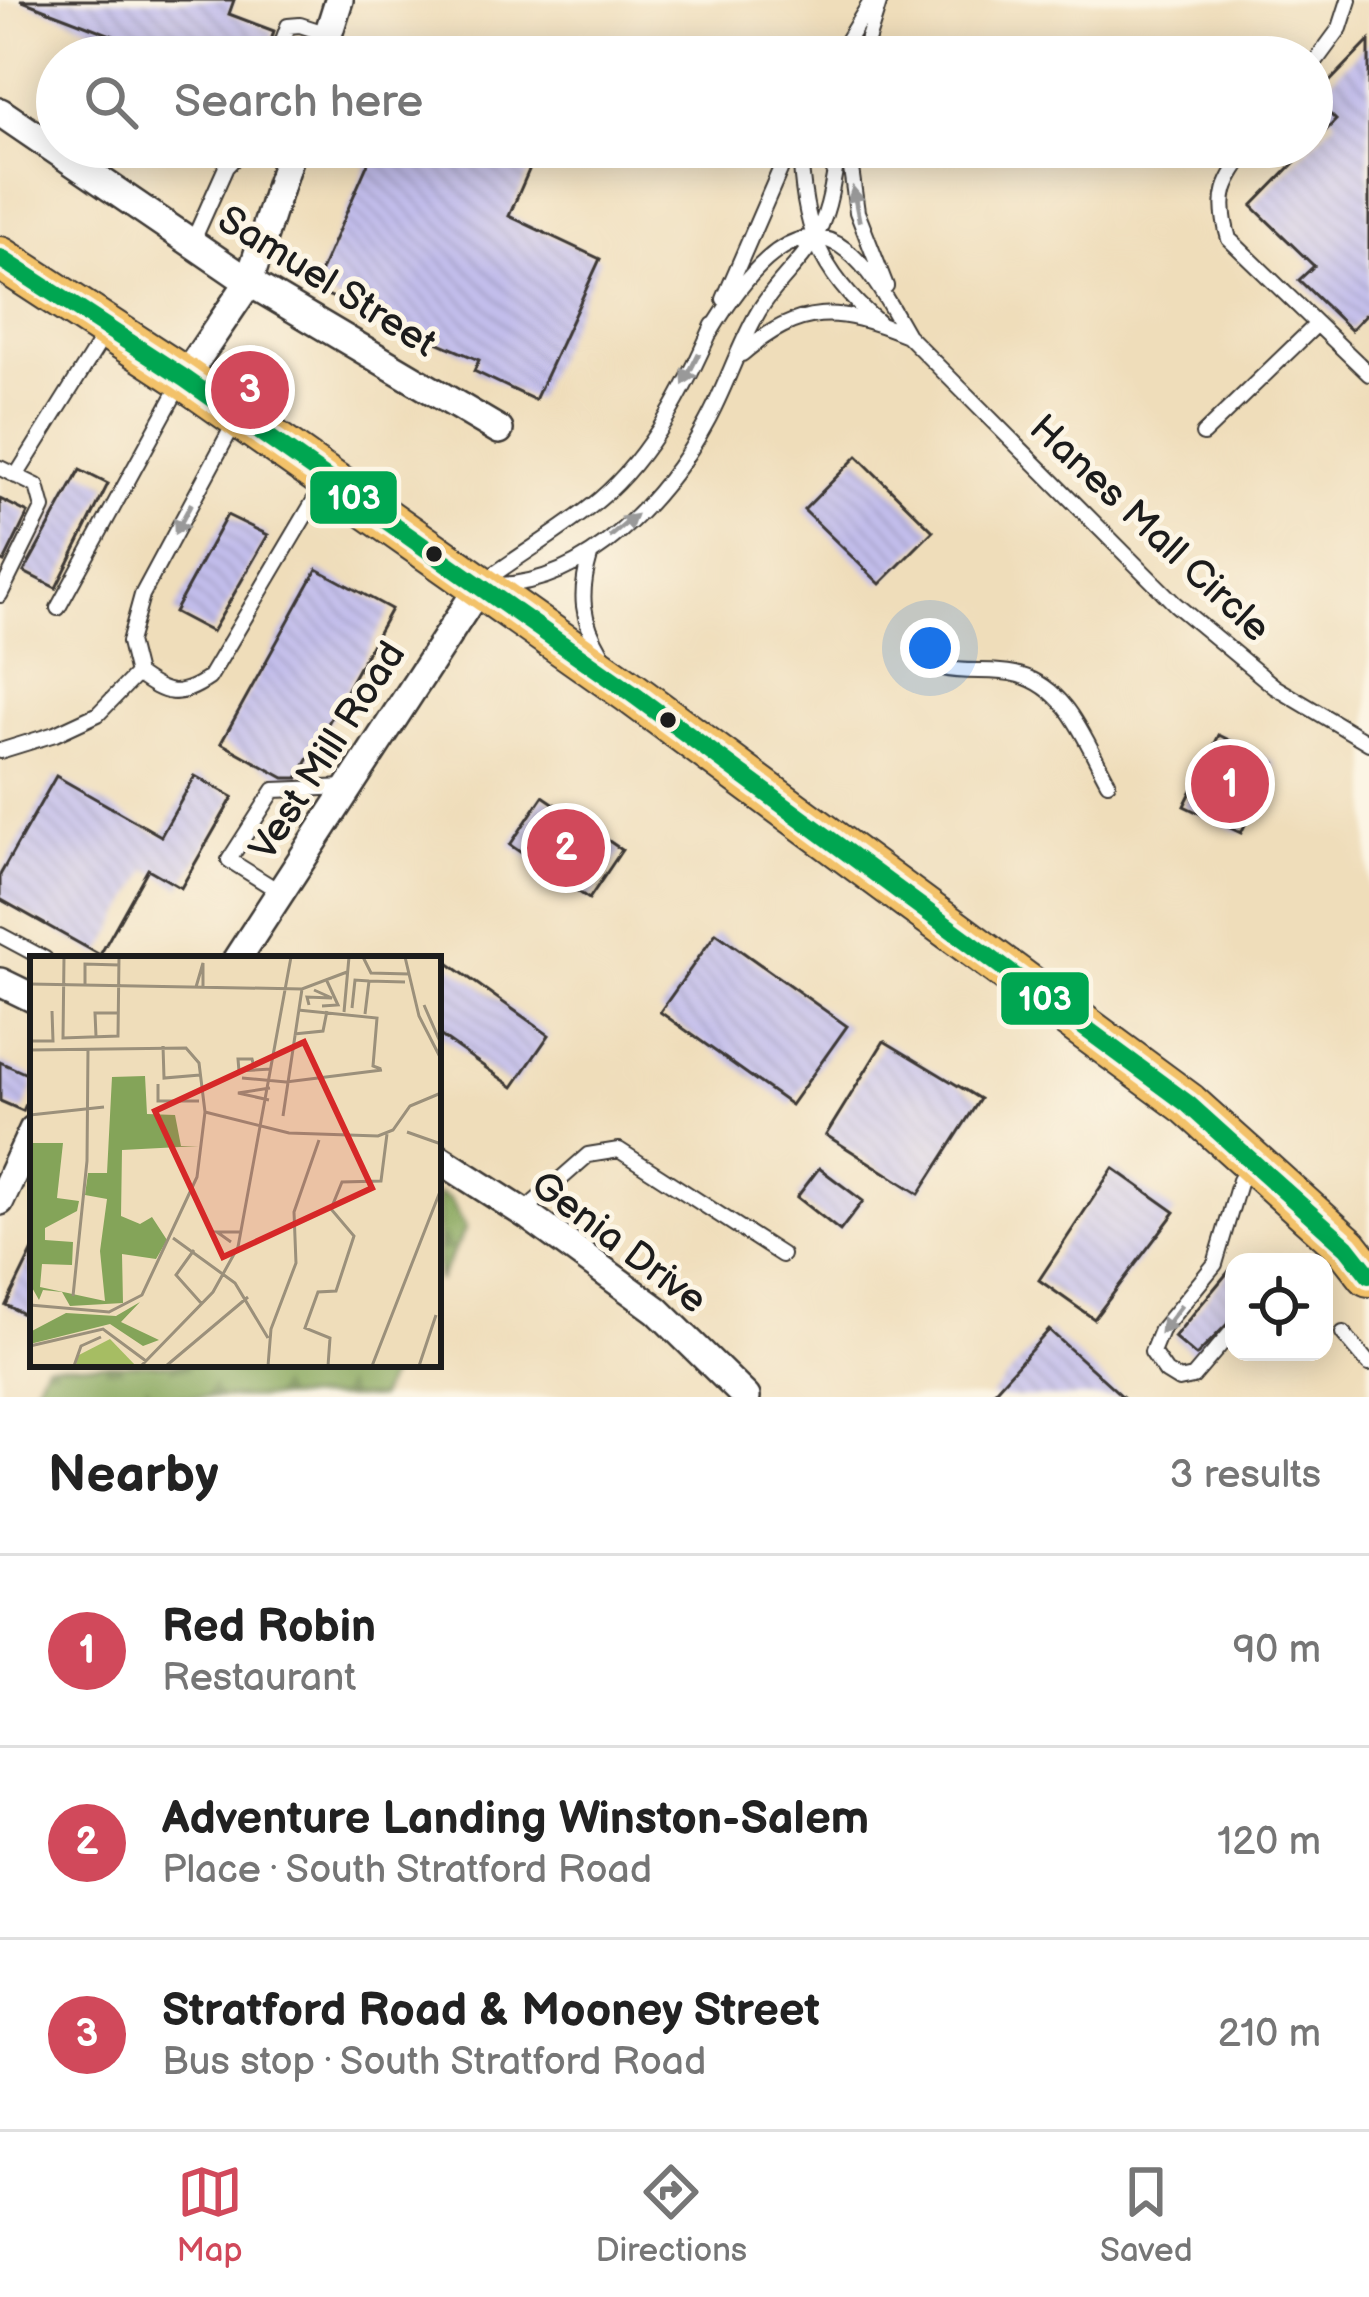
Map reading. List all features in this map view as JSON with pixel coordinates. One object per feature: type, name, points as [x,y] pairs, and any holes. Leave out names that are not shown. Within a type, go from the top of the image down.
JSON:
[{"type":"main road","points":[[0,258],[184,378],[481,584],[1188,1104],[1347,1247],[1369,1275]]},
{"type":"street","points":[[327,36],[339,0]]},
{"type":"street","name":"Samuel Street","points":[[0,112],[36,137]]},
{"type":"street","name":"Samuel Street","points":[[82,168],[249,282],[500,430]]},
{"type":"street","points":[[184,378],[249,282],[285,168]]},
{"type":"street","name":"Vest Mill Road","points":[[239,956],[481,584]]},
{"type":"street","points":[[0,982],[30,997]]},
{"type":"street","points":[[0,1201],[30,1136]]},
{"type":"street","name":"Genia Drive","points":[[441,1160],[523,1212],[657,1310],[746,1397]]},
{"type":"lane","points":[[851,36],[876,0]]},
{"type":"lane","points":[[867,36],[876,0]]},
{"type":"lane","points":[[1333,38],[1349,0]]},
{"type":"lane","points":[[285,36],[289,26],[300,25],[313,36]]},
{"type":"lane","points":[[192,243],[225,168]]},
{"type":"lane","points":[[710,333],[781,168]]},
{"type":"lane","name":"Hanes Mall Circle","points":[[802,168],[805,215],[818,256],[879,323]]},
{"type":"lane","points":[[481,584],[505,585],[575,566],[639,512],[682,464],[767,296],[815,238],[826,214],[834,168]]},
{"type":"lane","name":"Hanes Mall Circle","points":[[852,168],[864,240],[907,335]]},
{"type":"lane","points":[[1236,168],[1224,186],[1221,212],[1229,239],[1369,374]]},
{"type":"lane","points":[[481,584],[599,500],[625,475],[648,447],[733,296],[765,261],[796,239],[815,238]]},
{"type":"lane","name":"Hanes Mall Circle","points":[[815,238],[832,241],[863,267],[907,335],[1174,604],[1275,687],[1369,743]]},
{"type":"lane","name":"Hanes Mall Circle","points":[[739,357],[773,327],[804,315],[879,323],[907,335]]},
{"type":"lane","points":[[1203,434],[1316,325]]},
{"type":"lane","points":[[16,476],[108,328]]},
{"type":"lane","points":[[58,608],[184,378]]},
{"type":"lane","points":[[238,416],[142,595],[129,642],[137,674],[161,692],[189,691],[209,678],[328,477]]},
{"type":"lane","points":[[0,468],[37,486],[43,508],[0,596]]},
{"type":"lane","points":[[592,552],[580,587],[584,613],[598,648],[630,692]]},
{"type":"lane","points":[[943,668],[1017,674],[1040,684],[1066,704],[1108,782]]},
{"type":"lane","points":[[0,751],[98,715],[137,674]]},
{"type":"lane","points":[[280,892],[230,860],[274,790],[349,787]]},
{"type":"lane","points":[[0,935],[39,956]]},
{"type":"lane","points":[[523,1212],[588,1154],[619,1150],[782,1255]]},
{"type":"lane","points":[[1225,1339],[1193,1377],[1179,1380],[1166,1372],[1152,1352],[1161,1330],[1216,1264],[1240,1180]]},
{"type":"lane","points":[[1343,1333],[1369,1364]]},
{"type":"green space","points":[[441,1195],[451,1201],[466,1228],[441,1276]]},
{"type":"green space","points":[[45,1367],[394,1367],[379,1397],[30,1397]]},
{"type":"building","points":[[20,0],[234,0],[229,14],[274,31],[272,36],[113,36]]},
{"type":"building","points":[[1369,41],[1369,311],[1351,330],[1299,280],[1314,266],[1252,206],[1289,168],[1333,168],[1333,78]]},
{"type":"building","points":[[366,168],[530,168],[509,216],[600,259],[535,400],[474,371],[479,360],[313,289]]},
{"type":"building","points":[[857,456],[933,531],[880,584],[804,510]]},
{"type":"building","points":[[80,470],[108,484],[56,588],[24,572]]},
{"type":"building","points":[[0,499],[28,513],[4,562],[0,560]]},
{"type":"building","points":[[227,515],[268,535],[212,632],[174,612]]},
{"type":"building","points":[[317,569],[391,609],[298,778],[284,778],[221,743]]},
{"type":"building","points":[[1219,735],[1275,763],[1241,833],[1184,806]]},
{"type":"building","points":[[56,776],[161,836],[195,776],[233,797],[181,888],[148,869],[100,955],[0,899],[0,875]]},
{"type":"building","points":[[543,796],[622,850],[589,899],[510,845]]},
{"type":"building","points":[[716,933],[847,1026],[791,1105],[660,1012]]},
{"type":"building","points":[[441,958],[549,1035],[513,1087],[441,1036]]},
{"type":"building","points":[[884,1041],[980,1099],[919,1194],[826,1135]]},
{"type":"building","points":[[0,1062],[30,1076],[30,1095],[23,1111],[0,1101]]},
{"type":"building","points":[[819,1168],[863,1201],[840,1231],[797,1197]]},
{"type":"building","points":[[1113,1168],[1175,1212],[1094,1319],[1039,1280]]},
{"type":"building","points":[[30,1256],[30,1317],[6,1305]]},
{"type":"building","points":[[1225,1276],[1225,1326],[1196,1356],[1174,1337]]},
{"type":"building","points":[[1049,1330],[1123,1397],[989,1397]]},
{"type":"transit line","name":"103","points":[[0,258],[184,378],[630,692],[1188,1104],[1347,1247],[1369,1275]]},
{"type":"place","name":"Stratford Road & Mooney Street","points":[[250,390]]},
{"type":"place","name":"Red Robin","points":[[1230,784]]},
{"type":"place","name":"Adventure Landing Winston-Salem","points":[[566,848]]}]
